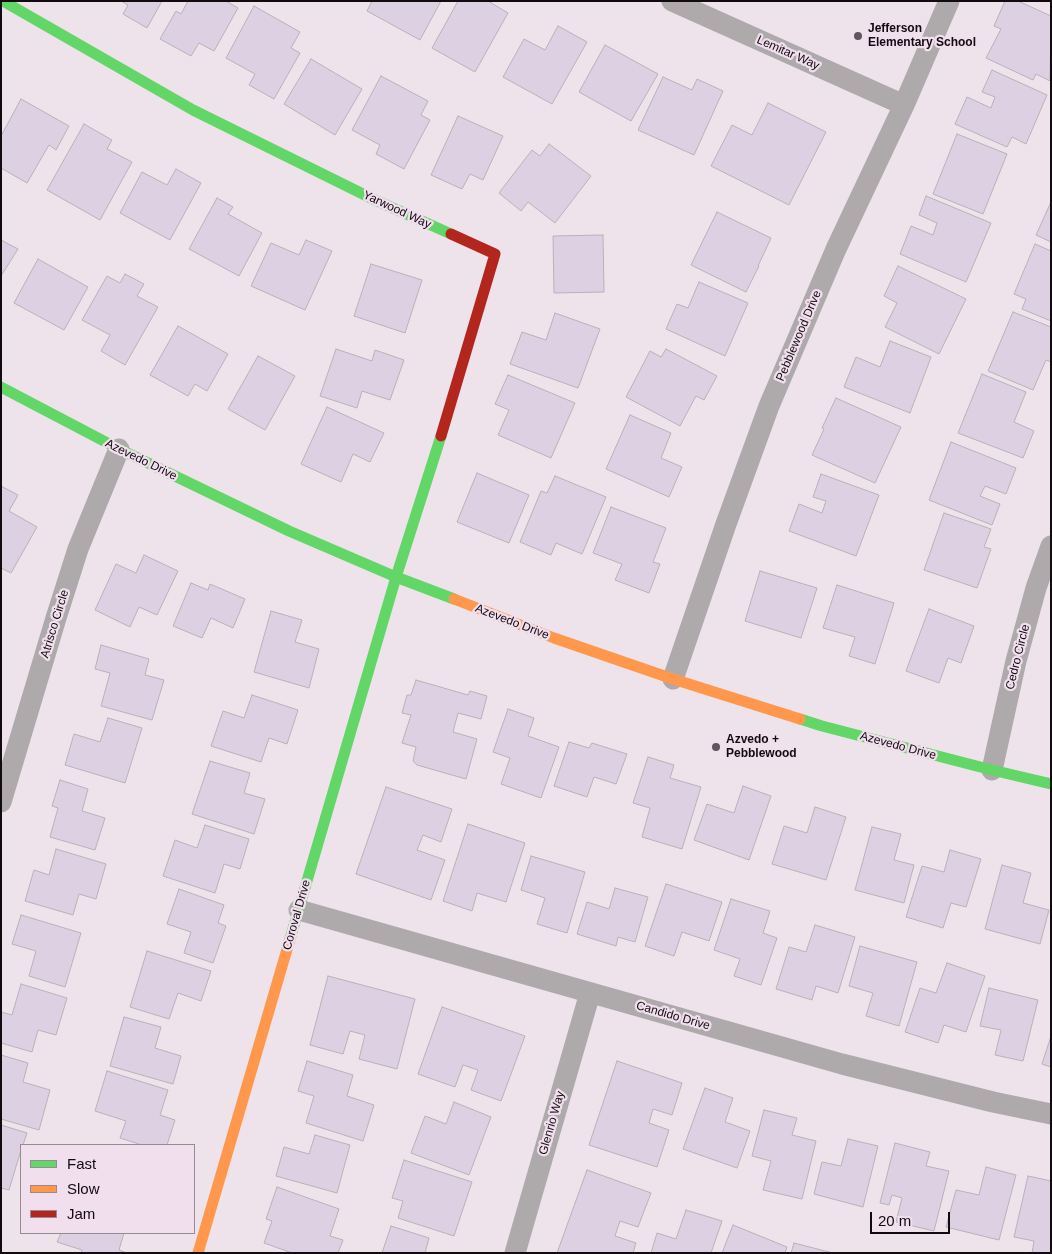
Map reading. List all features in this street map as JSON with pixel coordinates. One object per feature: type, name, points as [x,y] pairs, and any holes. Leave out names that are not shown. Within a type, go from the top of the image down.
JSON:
[{"type":"street","name":"Yarwood Way","points":[[3,1],[193,110],[375,200],[495,254],[446,420],[396,577]]},
{"type":"street","name":"Lemitar Way","points":[[672,1],[904,105]]},
{"type":"street","name":"Pebblewood Drive","points":[[673,679],[769,406],[836,249],[904,105],[949,1]]},
{"type":"street","name":"Azevedo Drive","points":[[1,387],[119,449],[289,531],[396,577],[554,638],[673,679],[822,726],[1051,784]]},
{"type":"street","name":"Atrisco Circle","points":[[1,802],[78,549],[119,449]]},
{"type":"street","name":"Cedro Circle","points":[[992,770],[1016,661],[1036,588],[1051,546]]},
{"type":"street","name":"Coroval Drive","points":[[198,1253],[396,577]]},
{"type":"street","name":"Candido Drive","points":[[299,910],[842,1064],[1051,1114]]},
{"type":"street","name":"Glenrio Way","points":[[515,1253],[590,993]]},
{"type":"building","points":[[121,1],[162,1],[147,28],[123,14],[128,5]]},
{"type":"building","points":[[188,1],[226,1],[238,8],[214,51],[199,43],[191,56],[160,39],[176,11],[181,14]]},
{"type":"building","points":[[372,1],[441,1],[420,40],[367,11]]},
{"type":"building","points":[[458,1],[488,1],[508,13],[475,72],[432,48]]},
{"type":"building","points":[[1005,1],[1018,1],[1051,16],[1050,81],[1036,74],[1033,80],[986,58],[1001,29],[994,26]]},
{"type":"building","points":[[254,6],[300,32],[291,48],[300,53],[274,99],[249,85],[255,74],[226,58]]},
{"type":"building","points":[[558,26],[587,42],[552,104],[503,77],[524,39],[545,50]]},
{"type":"building","points":[[605,45],[658,74],[631,121],[579,92]]},
{"type":"building","points":[[311,59],[362,89],[335,135],[284,104]]},
{"type":"building","points":[[992,70],[1047,95],[1026,144],[1012,137],[1007,147],[955,124],[967,97],[991,108],[995,97],[982,92]]},
{"type":"building","points":[[381,76],[428,101],[421,115],[430,120],[404,169],[376,154],[380,145],[352,130]]},
{"type":"building","points":[[663,77],[692,90],[697,79],[723,91],[694,155],[638,130]]},
{"type":"building","points":[[21,99],[69,126],[56,150],[49,145],[27,183],[1,168],[1,136]]},
{"type":"building","points":[[768,103],[826,132],[789,205],[711,166],[732,125],[752,135]]},
{"type":"building","points":[[458,116],[503,136],[483,180],[470,174],[462,189],[431,175]]},
{"type":"building","points":[[84,124],[112,140],[107,149],[132,162],[100,220],[47,190]]},
{"type":"building","points":[[957,134],[1007,154],[983,214],[933,194]]},
{"type":"building","points":[[549,144],[591,176],[555,223],[528,202],[521,211],[499,193],[532,150],[540,156]]},
{"type":"building","points":[[176,169],[201,183],[170,240],[120,213],[142,172],[167,185]]},
{"type":"building","points":[[926,196],[991,223],[966,282],[900,254],[911,226],[933,235],[937,223],[919,215]]},
{"type":"building","points":[[217,198],[233,207],[228,214],[262,233],[239,276],[189,249]]},
{"type":"building","points":[[1051,202],[1051,242],[1036,235]]},
{"type":"building","points":[[717,212],[771,238],[746,292],[691,265]]},
{"type":"building","points":[[603,235],[604,292],[554,293],[553,236]]},
{"type":"building","points":[[1,240],[18,249],[1,276]]},
{"type":"building","points":[[306,240],[332,251],[305,310],[251,286],[271,243],[299,255]]},
{"type":"building","points":[[1035,244],[1051,251],[1051,321],[1022,309],[1026,299],[1014,294]]},
{"type":"building","points":[[38,259],[88,287],[64,330],[14,303]]},
{"type":"building","points":[[371,264],[422,280],[405,333],[354,316]]},
{"type":"building","points":[[898,266],[966,299],[939,354],[885,327],[897,303],[884,296]]},
{"type":"building","points":[[125,274],[144,284],[137,296],[158,307],[125,365],[101,351],[110,335],[82,320],[107,276],[120,283]]},
{"type":"building","points":[[699,282],[748,303],[725,356],[666,329],[677,304],[688,308]]},
{"type":"building","points":[[1013,312],[1051,327],[1051,362],[1046,360],[1033,390],[988,371]]},
{"type":"building","points":[[555,313],[600,329],[578,388],[510,364],[522,332],[546,340]]},
{"type":"building","points":[[178,326],[228,354],[207,391],[195,384],[188,396],[150,375]]},
{"type":"building","points":[[890,341],[931,357],[910,413],[844,387],[856,357],[880,367]]},
{"type":"building","points":[[336,349],[372,361],[375,350],[404,360],[390,400],[362,391],[357,408],[320,396]]},
{"type":"building","points":[[666,349],[717,376],[704,400],[696,396],[680,426],[626,397],[650,351],[661,357]]},
{"type":"building","points":[[258,356],[295,376],[265,430],[228,409]]},
{"type":"building","points":[[982,374],[1026,392],[1014,422],[1034,431],[1023,458],[958,433]]},
{"type":"building","points":[[508,375],[575,403],[551,458],[498,435],[509,410],[495,404]]},
{"type":"building","points":[[836,398],[901,427],[875,483],[812,455]]},
{"type":"building","points":[[327,407],[384,433],[370,462],[353,454],[341,482],[301,464]]},
{"type":"building","points":[[630,415],[671,433],[661,458],[682,467],[669,497],[606,469]]},
{"type":"building","points":[[951,442],[1016,468],[1006,494],[985,486],[980,496],[1000,504],[992,525],[929,500]]},
{"type":"building","points":[[477,473],[529,495],[509,543],[457,522]]},
{"type":"building","points":[[821,474],[879,495],[856,556],[789,531],[799,504],[822,513],[826,501],[813,497]]},
{"type":"building","points":[[555,476],[606,497],[582,554],[556,543],[551,555],[520,542],[541,491],[547,493]]},
{"type":"building","points":[[1,486],[18,495],[9,511],[37,527],[11,573],[1,568]]},
{"type":"building","points":[[611,507],[666,528],[653,562],[660,564],[649,593],[615,580],[622,564],[593,553]]},
{"type":"building","points":[[944,513],[991,529],[984,547],[991,549],[977,588],[924,570]]},
{"type":"building","points":[[144,555],[178,571],[157,615],[139,607],[130,627],[95,610],[116,564],[136,573]]},
{"type":"building","points":[[760,571],[817,588],[801,638],[745,621]]},
{"type":"building","points":[[191,583],[208,590],[210,584],[245,599],[233,628],[211,618],[202,638],[173,626]]},
{"type":"building","points":[[837,585],[894,603],[875,664],[849,656],[855,637],[823,628]]},
{"type":"building","points":[[929,609],[974,626],[961,663],[948,658],[939,683],[906,671]]},
{"type":"building","points":[[271,611],[302,620],[295,642],[319,649],[309,688],[254,672]]},
{"type":"building","points":[[101,645],[149,659],[145,675],[164,680],[152,720],[101,706],[110,673],[95,669]]},
{"type":"building","points":[[416,680],[468,695],[470,691],[487,696],[481,719],[458,713],[453,732],[477,739],[466,779],[417,765],[413,761],[416,747],[402,743],[411,715],[402,713],[407,695],[411,695]]},
{"type":"building","points":[[252,695],[298,710],[287,744],[269,738],[261,762],[211,746],[223,711],[244,718]]},
{"type":"building","points":[[508,709],[534,718],[528,736],[559,747],[541,798],[501,784],[510,758],[493,752]]},
{"type":"building","points":[[108,718],[142,728],[125,783],[65,765],[74,734],[100,742]]},
{"type":"building","points":[[569,742],[589,748],[592,743],[627,754],[616,784],[594,777],[587,797],[554,786]]},
{"type":"building","points":[[648,757],[674,765],[670,778],[701,787],[682,849],[642,837],[650,808],[633,803]]},
{"type":"building","points":[[210,761],[250,773],[244,793],[265,799],[254,834],[192,814]]},
{"type":"building","points":[[60,780],[88,789],[82,811],[105,818],[95,850],[50,837],[58,808],[52,806]]},
{"type":"building","points":[[743,786],[771,796],[749,860],[694,840],[707,804],[734,813]]},
{"type":"building","points":[[386,787],[452,809],[441,842],[423,835],[417,850],[445,860],[431,900],[356,874]]},
{"type":"building","points":[[815,807],[846,817],[826,880],[772,864],[784,826],[807,833]]},
{"type":"building","points":[[468,824],[525,843],[506,902],[477,893],[472,911],[443,901]]},
{"type":"building","points":[[205,825],[249,839],[240,869],[224,864],[215,893],[163,876],[175,840],[197,848]]},
{"type":"building","points":[[872,827],[901,834],[894,860],[914,865],[904,903],[855,890]]},
{"type":"building","points":[[56,849],[106,864],[96,899],[79,894],[73,915],[25,901],[34,870],[49,875]]},
{"type":"building","points":[[950,850],[981,859],[966,907],[951,903],[943,928],[906,917],[922,866],[944,872]]},
{"type":"building","points":[[531,856],[585,872],[567,933],[537,924],[545,898],[521,890]]},
{"type":"building","points":[[1002,865],[1031,873],[1023,903],[1049,910],[1040,944],[985,929]]},
{"type":"building","points":[[666,884],[722,902],[709,941],[682,932],[674,956],[645,946]]},
{"type":"building","points":[[615,888],[648,897],[635,942],[618,937],[616,946],[577,934],[587,902],[609,909]]},
{"type":"building","points":[[179,889],[224,905],[218,923],[226,926],[213,963],[184,953],[191,932],[167,924]]},
{"type":"building","points":[[731,899],[770,911],[763,933],[777,938],[761,985],[734,976],[740,959],[714,950]]},
{"type":"building","points":[[21,915],[81,933],[65,987],[29,976],[36,951],[12,944]]},
{"type":"building","points":[[815,925],[855,937],[838,993],[816,986],[812,1000],[776,989],[789,947],[806,952]]},
{"type":"building","points":[[860,946],[917,962],[899,1026],[866,1016],[873,993],[849,986]]},
{"type":"building","points":[[147,951],[211,971],[201,1001],[178,993],[169,1019],[130,1007]]},
{"type":"building","points":[[947,963],[985,976],[966,1032],[944,1025],[938,1043],[905,1032],[920,988],[936,993]]},
{"type":"building","points":[[328,976],[415,999],[397,1069],[359,1059],[365,1035],[350,1031],[343,1054],[310,1045]]},
{"type":"building","points":[[21,984],[67,998],[56,1035],[38,1030],[32,1052],[1,1043],[1,1012],[12,1015]]},
{"type":"building","points":[[989,988],[1038,1000],[1023,1061],[995,1055],[1001,1030],[980,1026]]},
{"type":"building","points":[[442,1007],[525,1036],[501,1101],[471,1090],[478,1070],[463,1065],[455,1087],[418,1074]]},
{"type":"building","points":[[124,1017],[161,1027],[155,1048],[181,1056],[173,1084],[110,1066]]},
{"type":"building","points":[[1051,1036],[1051,1067],[1042,1064]]},
{"type":"building","points":[[1,1055],[28,1063],[23,1082],[50,1090],[39,1130],[1,1119]]},
{"type":"building","points":[[307,1061],[353,1075],[347,1096],[374,1105],[363,1141],[306,1123],[314,1096],[298,1091]]},
{"type":"building","points":[[617,1061],[682,1083],[672,1115],[653,1109],[649,1123],[669,1130],[657,1167],[589,1145]]},
{"type":"building","points":[[107,1071],[168,1090],[160,1115],[175,1120],[167,1144],[139,1144],[120,1138],[126,1121],[95,1111]]},
{"type":"building","points":[[705,1088],[733,1098],[725,1122],[750,1131],[737,1168],[683,1149]]},
{"type":"building","points":[[454,1102],[491,1117],[469,1175],[411,1153],[425,1116],[446,1124]]},
{"type":"building","points":[[764,1110],[797,1118],[792,1135],[816,1141],[802,1199],[763,1190],[771,1161],[752,1156]]},
{"type":"building","points":[[1,1125],[27,1133],[23,1144],[20,1144],[20,1153],[9,1190],[1,1188]]},
{"type":"building","points":[[315,1135],[350,1145],[337,1193],[276,1176],[284,1147],[309,1154]]},
{"type":"building","points":[[848,1139],[878,1146],[863,1207],[814,1194],[822,1162],[841,1166]]},
{"type":"building","points":[[895,1143],[930,1152],[926,1166],[949,1171],[934,1231],[896,1222],[902,1198],[892,1195],[889,1205],[880,1203]]},
{"type":"building","points":[[404,1160],[472,1182],[454,1236],[398,1218],[403,1201],[392,1198]]},
{"type":"building","points":[[986,1167],[1016,1175],[999,1240],[946,1227],[956,1190],[979,1195]]},
{"type":"building","points":[[587,1170],[651,1193],[638,1227],[620,1221],[615,1236],[636,1243],[633,1253],[557,1253]]},
{"type":"building","points":[[1028,1176],[1051,1181],[1051,1253],[1032,1253],[1034,1241],[1014,1237]]},
{"type":"building","points":[[277,1187],[339,1209],[330,1236],[343,1240],[338,1253],[292,1253],[264,1243],[272,1221],[266,1219]]},
{"type":"building","points":[[686,1210],[722,1221],[711,1253],[651,1253],[657,1233],[676,1239]]},
{"type":"building","points":[[733,1225],[787,1247],[785,1253],[722,1253]]},
{"type":"building","points":[[391,1226],[429,1238],[425,1253],[382,1253]]},
{"type":"building","points":[[61,1234],[124,1234],[119,1250],[127,1253],[81,1253],[82,1250],[57,1242]]},
{"type":"building","points":[[794,1243],[833,1253],[791,1253]]},
{"type":"traffic: fast","points":[[3,1],[193,110],[375,200],[451,234]]},
{"type":"traffic: fast","points":[[1,387],[119,449],[289,531],[396,577],[454,599]]},
{"type":"traffic: fast","points":[[290,939],[396,577],[441,436]]},
{"type":"traffic: fast","points":[[800,719],[1051,784]]},
{"type":"traffic: slow","points":[[454,599],[554,638],[673,679],[800,719]]},
{"type":"traffic: slow","points":[[198,1253],[290,939]]},
{"type":"traffic: jam","points":[[441,436],[495,254],[451,234]]},
{"type":"place","name":"Jefferson Elementary School","points":[[858,36]]},
{"type":"place","name":"Azvedo + Pebblewood","points":[[716,747]]}]
